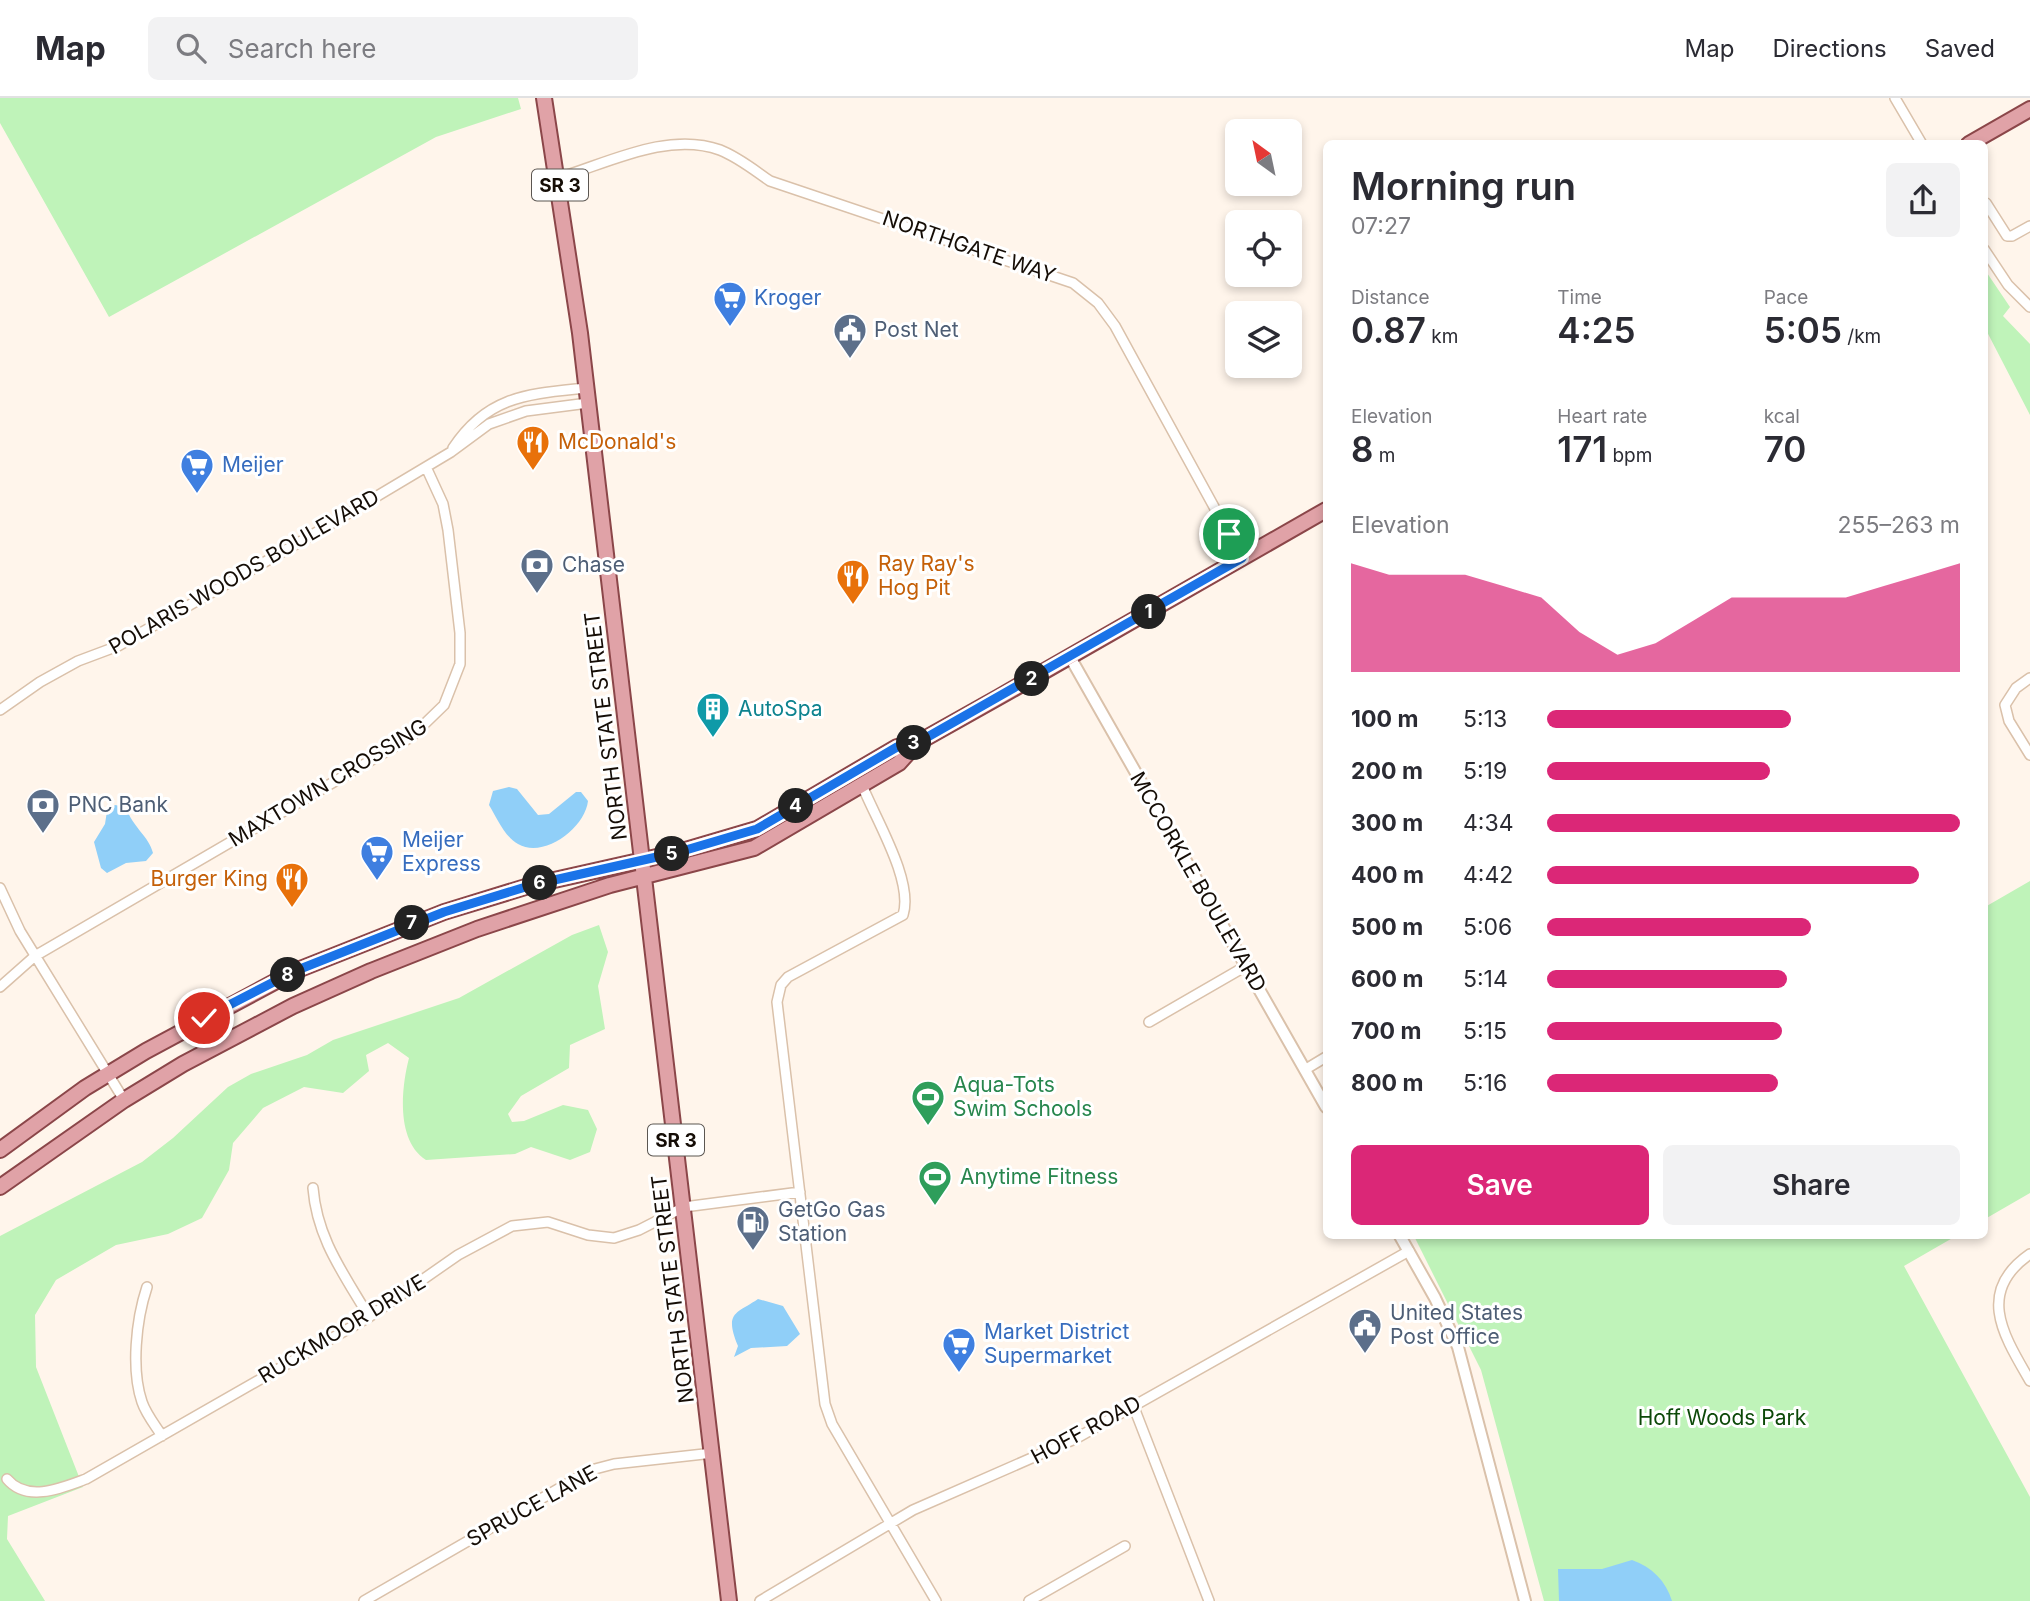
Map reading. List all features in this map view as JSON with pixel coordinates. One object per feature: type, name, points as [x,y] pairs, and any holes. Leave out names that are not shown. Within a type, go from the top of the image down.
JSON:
[{"type":"main road","name":"NORTH STATE STREET","points":[[544,98],[558,178],[587,395],[729,1601]]},
{"type":"main road","points":[[1976,140],[2030,109]]},
{"type":"main road","points":[[0,1150],[108,1074],[204,1018],[295,971],[396,929],[532,885],[679,852],[757,829],[897,747],[917,743],[1323,512]]},
{"type":"main road","points":[[0,1187],[124,1100],[244,1030],[371,971],[477,929],[645,876],[754,848],[805,821],[900,763],[917,743]]},
{"type":"main road","points":[[805,821],[808,811],[855,778],[860,769]]},
{"type":"street","points":[[1895,98],[1920,140]]},
{"type":"street","name":"NORTHGATE WAY","points":[[558,178],[650,149],[676,144],[707,146],[736,158],[770,181],[1073,283],[1098,303],[1115,326],[1242,558]]},
{"type":"street","points":[[1988,206],[2007,236],[2030,226]]},
{"type":"street","points":[[1988,255],[2008,285],[2030,307]]},
{"type":"street","name":"POLARIS WOODS BOULEVARD","points":[[451,452],[468,426],[485,412],[506,401],[527,395],[587,395]]},
{"type":"street","name":"POLARIS WOODS BOULEVARD","points":[[0,710],[40,682],[78,661],[118,646],[426,467],[502,418],[587,395]]},
{"type":"street","name":"MAXTOWN CROSSING","points":[[0,986],[35,956],[411,737],[440,711],[456,678],[460,634],[445,511],[426,467]]},
{"type":"street","name":"MCCORKLE BOULEVARD","points":[[1070,657],[1323,1101]]},
{"type":"street","points":[[2030,678],[2016,688],[2005,705],[2009,721],[2030,755]]},
{"type":"street","points":[[862,785],[902,880],[906,903],[902,915],[788,977],[781,985],[776,1002],[825,1404],[832,1424],[936,1601]]},
{"type":"street","points":[[0,888],[35,956],[124,1100]]},
{"type":"street","points":[[1149,1022],[1246,966]]},
{"type":"street","points":[[1306,1069],[1323,1059]]},
{"type":"street","points":[[313,1188],[317,1216],[325,1242],[369,1317]]},
{"type":"street","name":"RUCKMOOR DRIVE","points":[[7,1479],[23,1491],[39,1492],[67,1486],[103,1470],[369,1317],[458,1255],[512,1226],[548,1222],[588,1235],[614,1238],[639,1230],[684,1207],[800,1192]]},
{"type":"street","points":[[1402,1239],[1458,1347],[1525,1601]]},
{"type":"street","name":"HOFF ROAD","points":[[760,1601],[891,1522],[1043,1455],[1409,1251]]},
{"type":"street","points":[[2030,1254],[2011,1270],[1999,1299],[1999,1319],[2004,1336],[2030,1381]]},
{"type":"street","points":[[147,1287],[140,1320],[137,1381],[143,1405],[162,1436]]},
{"type":"street","points":[[1133,1405],[1209,1601]]},
{"type":"street","name":"SPRUCE LANE","points":[[364,1601],[591,1470],[614,1464],[713,1453]]},
{"type":"street","points":[[1029,1601],[1125,1546]]},
{"type":"green space","points":[[0,98],[518,98],[521,109],[436,137],[109,317],[0,123]]},
{"type":"green space","points":[[1988,274],[2010,307],[2003,316],[2030,344],[2030,415],[1988,334]]},
{"type":"green space","points":[[2030,881],[2030,1193],[1988,1217],[1988,905]]},
{"type":"green space","points":[[599,925],[608,952],[598,986],[605,1029],[570,1045],[569,1068],[521,1096],[508,1114],[512,1122],[524,1121],[563,1105],[588,1110],[597,1129],[590,1152],[570,1160],[531,1147],[515,1154],[426,1160],[416,1151],[405,1128],[403,1099],[409,1058],[388,1043],[366,1055],[369,1071],[343,1093],[304,1087],[263,1108],[233,1143],[229,1170],[202,1218],[168,1234],[116,1245],[56,1280],[35,1315],[36,1367],[83,1487],[8,1516],[7,1539],[45,1601],[0,1601],[0,1236],[142,1162],[173,1138],[228,1087],[251,1074],[307,1055],[333,1040],[459,998],[572,935]]},
{"type":"green space","name":"Hoff Woods Park","points":[[1416,1239],[1951,1239],[1904,1266],[2030,1497],[2030,1601],[1544,1601],[1481,1370]]},
{"type":"water","points":[[509,787],[517,789],[538,815],[549,814],[576,792],[581,792],[588,801],[579,821],[562,838],[551,844],[528,848],[509,836],[489,805],[493,791]]},
{"type":"water","points":[[115,805],[126,807],[153,853],[146,861],[126,863],[107,873],[101,868],[94,842],[105,824],[107,811]]},
{"type":"water","points":[[758,1299],[783,1306],[800,1334],[787,1346],[751,1348],[734,1357],[738,1346],[732,1326],[734,1315]]},
{"type":"water","points":[[1632,1560],[1657,1576],[1672,1601],[1559,1601],[1558,1569],[1602,1569]]},
{"type":"place","name":"Kroger","points":[[730,328]]},
{"type":"place","name":"Post Net","points":[[850,360]]},
{"type":"place","name":"McDonald's","points":[[533,472]]},
{"type":"place","name":"Meijer","points":[[197,495]]},
{"type":"place","name":"Chase","points":[[537,595]]},
{"type":"place","name":"Ray Ray's Hog Pit","points":[[853,606]]},
{"type":"place","name":"AutoSpa","points":[[713,739]]},
{"type":"place","name":"PNC Bank","points":[[43,835]]},
{"type":"place","name":"Meijer Express","points":[[377,882]]},
{"type":"place","name":"Burger King","points":[[292,909]]},
{"type":"place","name":"Aqua-Tots Swim Schools","points":[[928,1127]]},
{"type":"place","name":"Anytime Fitness","points":[[935,1207]]},
{"type":"place","name":"GetGo Gas Station","points":[[753,1252]]},
{"type":"place","name":"United States Post Office","points":[[1365,1355]]},
{"type":"place","name":"Market District Supermarket","points":[[959,1374]]},
{"type":"route","points":[[204,1018],[295,971],[444,912],[532,885],[679,852],[757,829],[897,747],[917,743],[1242,558],[1229,534]]}]
